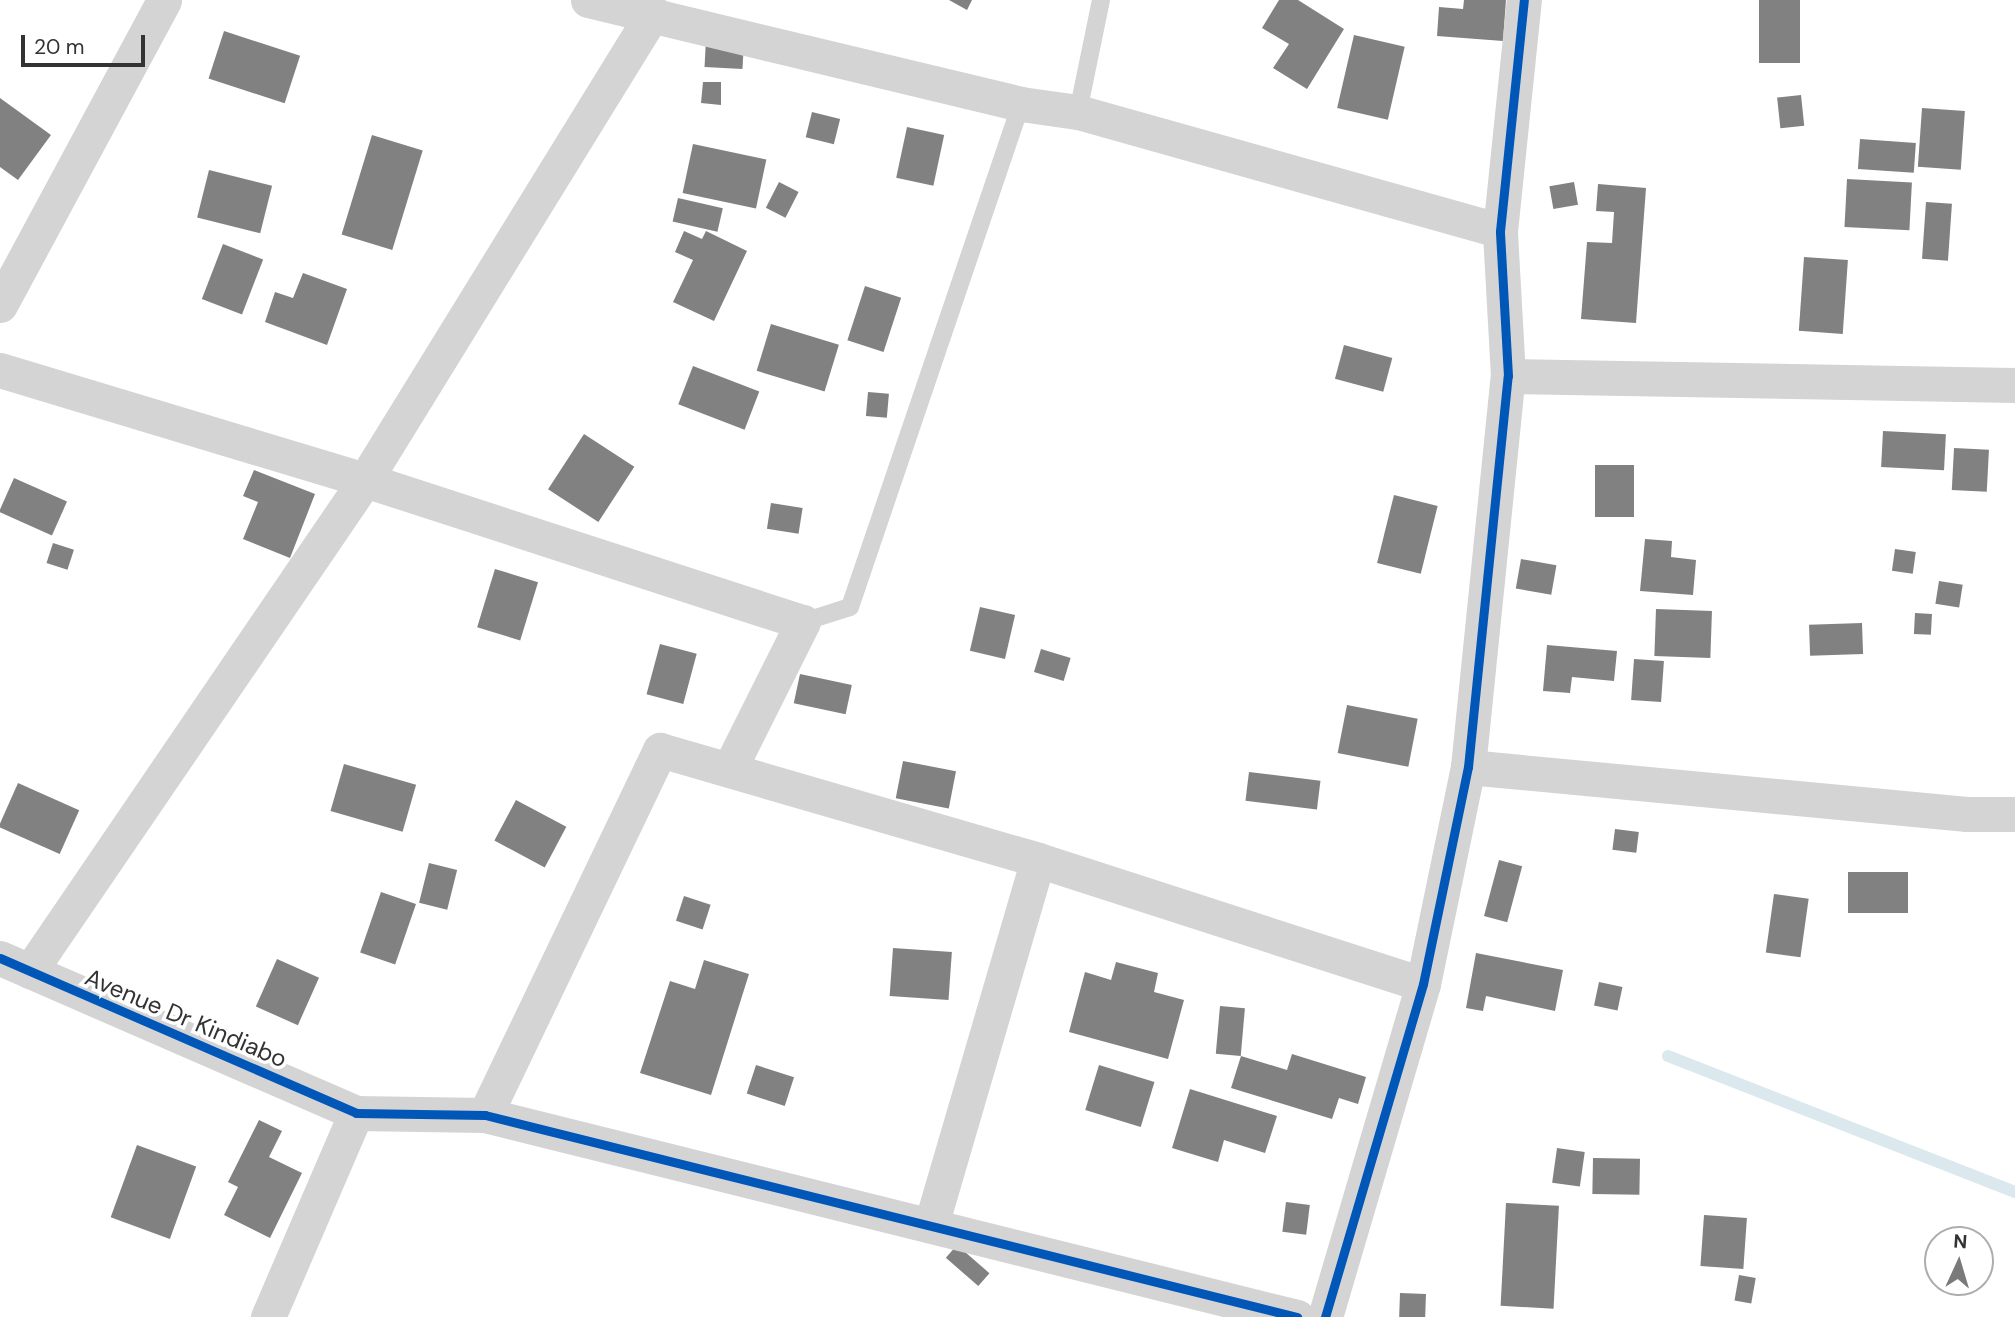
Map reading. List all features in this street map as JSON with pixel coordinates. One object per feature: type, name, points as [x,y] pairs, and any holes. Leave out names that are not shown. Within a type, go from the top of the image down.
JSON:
[{"type":"street","points":[[0,305],[164,0]]},
{"type":"street","points":[[588,0],[653,13],[1021,104],[1078,112],[1500,231]]},
{"type":"street","points":[[1325,1317],[1423,984],[1468,767],[1508,376],[1500,231],[1524,0]]},
{"type":"street","points":[[15,965],[365,480],[653,13]]},
{"type":"street","points":[[0,370],[365,480],[803,622],[729,770]]},
{"type":"street","points":[[1508,376],[2015,385]]},
{"type":"street","points":[[485,1115],[660,750],[1038,860],[1423,984]]},
{"type":"street","points":[[1468,767],[1967,814],[2015,814]]},
{"type":"street","points":[[931,1226],[1038,860]]},
{"type":"street","name":"Avenue Dr Kindiabo","points":[[15,965],[356,1113]]},
{"type":"street","points":[[268,1317],[356,1113],[485,1115],[1297,1317]]},
{"type":"lane","points":[[1078,112],[1101,0]]},
{"type":"lane","points":[[803,622],[850,607],[1021,104]]},
{"type":"building","points":[[949,0],[972,0],[967,10]]},
{"type":"building","points":[[1279,0],[1298,0],[1344,29],[1307,89],[1273,68],[1289,44],[1262,28]]},
{"type":"building","points":[[1464,0],[1506,0],[1503,41],[1437,36],[1439,7],[1463,9]]},
{"type":"building","points":[[1759,0],[1800,0],[1800,63],[1759,63]]},
{"type":"building","points":[[224,31],[300,56],[285,103],[209,79]]},
{"type":"building","points":[[1354,35],[1405,47],[1388,120],[1337,108]]},
{"type":"building","points":[[706,39],[744,41],[742,69],[705,67]]},
{"type":"building","points":[[703,82],[721,82],[721,105],[701,103]]},
{"type":"building","points":[[1801,95],[1804,126],[1780,128],[1777,98]]},
{"type":"building","points":[[0,98],[51,135],[18,180],[0,167]]},
{"type":"building","points":[[1922,108],[1965,111],[1961,170],[1918,167]]},
{"type":"building","points":[[812,112],[840,119],[834,144],[806,137]]},
{"type":"building","points":[[907,127],[944,135],[933,186],[896,178]]},
{"type":"building","points":[[372,135],[423,150],[392,250],[342,234]]},
{"type":"building","points":[[1860,139],[1916,143],[1914,173],[1858,169]]},
{"type":"building","points":[[693,144],[766,160],[756,209],[683,193]]},
{"type":"building","points":[[209,170],[272,186],[260,233],[197,218]]},
{"type":"building","points":[[1847,179],[1912,182],[1909,230],[1844,227]]},
{"type":"building","points":[[779,182],[799,192],[785,218],[766,208]]},
{"type":"building","points":[[1574,182],[1578,205],[1553,209],[1549,186]]},
{"type":"building","points":[[1598,184],[1646,188],[1636,323],[1581,319],[1587,242],[1612,243],[1614,212],[1596,211]]},
{"type":"building","points":[[678,198],[723,208],[717,232],[673,221]]},
{"type":"building","points":[[1926,202],[1952,204],[1948,261],[1922,259]]},
{"type":"building","points":[[684,231],[702,239],[706,231],[747,251],[714,321],[673,302],[693,260],[675,252]]},
{"type":"building","points":[[223,244],[263,259],[242,314],[202,299]]},
{"type":"building","points":[[1804,257],[1848,260],[1843,334],[1799,331]]},
{"type":"building","points":[[303,273],[347,289],[327,345],[265,322],[275,292],[293,298]]},
{"type":"building","points":[[865,286],[901,298],[884,352],[847,340]]},
{"type":"building","points":[[771,324],[839,345],[825,392],[757,371]]},
{"type":"building","points":[[1344,345],[1392,358],[1383,392],[1335,379]]},
{"type":"building","points":[[693,366],[759,391],[745,430],[678,404]]},
{"type":"building","points":[[868,392],[889,394],[887,418],[866,416]]},
{"type":"building","points":[[1883,431],[1946,434],[1944,470],[1881,467]]},
{"type":"building","points":[[584,434],[634,467],[598,522],[548,489]]},
{"type":"building","points":[[1954,448],[1989,450],[1987,492],[1952,490]]},
{"type":"building","points":[[1595,465],[1634,465],[1634,517],[1595,517]]},
{"type":"building","points":[[254,470],[315,494],[290,558],[243,539],[258,502],[243,496]]},
{"type":"building","points":[[14,478],[67,502],[52,535],[0,512]]},
{"type":"building","points":[[1394,495],[1438,506],[1421,574],[1377,563]]},
{"type":"building","points":[[771,503],[803,508],[799,534],[767,529]]},
{"type":"building","points":[[1645,539],[1672,541],[1671,557],[1696,560],[1693,595],[1640,591]]},
{"type":"building","points":[[53,543],[74,550],[67,570],[47,563]]},
{"type":"building","points":[[1895,549],[1916,552],[1913,574],[1892,571]]},
{"type":"building","points":[[1521,559],[1556,565],[1551,595],[1516,589]]},
{"type":"building","points":[[495,569],[538,582],[520,640],[477,627]]},
{"type":"building","points":[[1939,581],[1963,585],[1959,607],[1935,604]]},
{"type":"building","points":[[980,607],[1015,615],[1005,659],[970,651]]},
{"type":"building","points":[[1656,609],[1712,611],[1710,658],[1654,656]]},
{"type":"building","points":[[1915,613],[1932,614],[1931,635],[1914,634]]},
{"type":"building","points":[[1862,623],[1863,654],[1810,656],[1809,625]]},
{"type":"building","points":[[660,644],[697,654],[683,704],[647,694]]},
{"type":"building","points":[[1547,645],[1617,651],[1614,681],[1572,677],[1570,693],[1543,691]]},
{"type":"building","points":[[1041,649],[1071,658],[1064,681],[1034,672]]},
{"type":"building","points":[[1634,659],[1664,661],[1661,702],[1631,700]]},
{"type":"building","points":[[800,674],[852,685],[846,714],[794,703]]},
{"type":"building","points":[[1347,705],[1418,719],[1408,767],[1338,753]]},
{"type":"building","points":[[903,761],[956,771],[949,809],[896,798]]},
{"type":"building","points":[[344,764],[416,785],[403,832],[330,811]]},
{"type":"building","points":[[1249,772],[1320,781],[1317,810],[1245,801]]},
{"type":"building","points":[[18,783],[79,810],[60,854],[0,828]]},
{"type":"building","points":[[516,800],[566,827],[545,867],[494,841]]},
{"type":"building","points":[[1615,829],[1639,832],[1636,853],[1612,850]]},
{"type":"building","points":[[1499,860],[1522,866],[1507,922],[1484,916]]},
{"type":"building","points":[[429,863],[457,870],[447,910],[419,903]]},
{"type":"building","points":[[1848,872],[1908,872],[1908,913],[1848,913]]},
{"type":"building","points":[[381,892],[416,904],[395,965],[360,953]]},
{"type":"building","points":[[1774,894],[1809,899],[1800,957],[1766,952]]},
{"type":"building","points":[[684,896],[711,905],[703,929],[676,921]]},
{"type":"building","points":[[893,948],[952,952],[949,1000],[890,996]]},
{"type":"building","points":[[1476,953],[1563,970],[1555,1011],[1486,996],[1483,1011],[1466,1008]]},
{"type":"building","points":[[277,959],[319,978],[298,1025],[256,1007]]},
{"type":"building","points":[[704,960],[749,974],[711,1095],[640,1073],[670,981],[695,989]]},
{"type":"building","points":[[1116,962],[1158,973],[1154,992],[1184,1000],[1168,1059],[1069,1032],[1085,972],[1111,980]]},
{"type":"building","points":[[1599,982],[1622,987],[1617,1010],[1594,1005]]},
{"type":"building","points":[[1220,1006],[1245,1008],[1241,1056],[1216,1054]]},
{"type":"building","points":[[1292,1054],[1366,1077],[1358,1104],[1339,1098],[1332,1119],[1231,1088],[1241,1056],[1287,1070]]},
{"type":"building","points":[[756,1065],[794,1077],[785,1106],[747,1094]]},
{"type":"building","points":[[1099,1065],[1154,1082],[1141,1127],[1085,1110]]},
{"type":"building","points":[[1190,1089],[1277,1116],[1265,1153],[1224,1140],[1218,1162],[1172,1148]]},
{"type":"building","points":[[259,1120],[282,1131],[269,1157],[302,1173],[270,1238],[224,1215],[238,1187],[228,1182]]},
{"type":"building","points":[[137,1145],[196,1167],[170,1239],[111,1217]]},
{"type":"building","points":[[1557,1148],[1585,1152],[1580,1187],[1552,1183]]},
{"type":"building","points":[[1593,1158],[1640,1159],[1639,1195],[1592,1194]]},
{"type":"building","points":[[1286,1202],[1310,1205],[1306,1235],[1282,1232]]},
{"type":"building","points":[[1506,1203],[1559,1206],[1554,1309],[1501,1306]]},
{"type":"building","points":[[1704,1215],[1747,1218],[1743,1269],[1700,1266]]},
{"type":"building","points":[[957,1245],[989,1273],[978,1286],[946,1258]]},
{"type":"building","points":[[1739,1275],[1756,1278],[1751,1304],[1734,1301]]},
{"type":"building","points":[[1400,1293],[1426,1294],[1425,1317],[1399,1317]]},
{"type":"waterway","points":[[1668,1056],[2015,1192]]},
{"type":"cycle path","points":[[1325,1317],[1423,984],[1468,767],[1508,376],[1500,231],[1524,0]]},
{"type":"cycle path","points":[[0,958],[356,1113],[485,1115],[1297,1317]]}]
